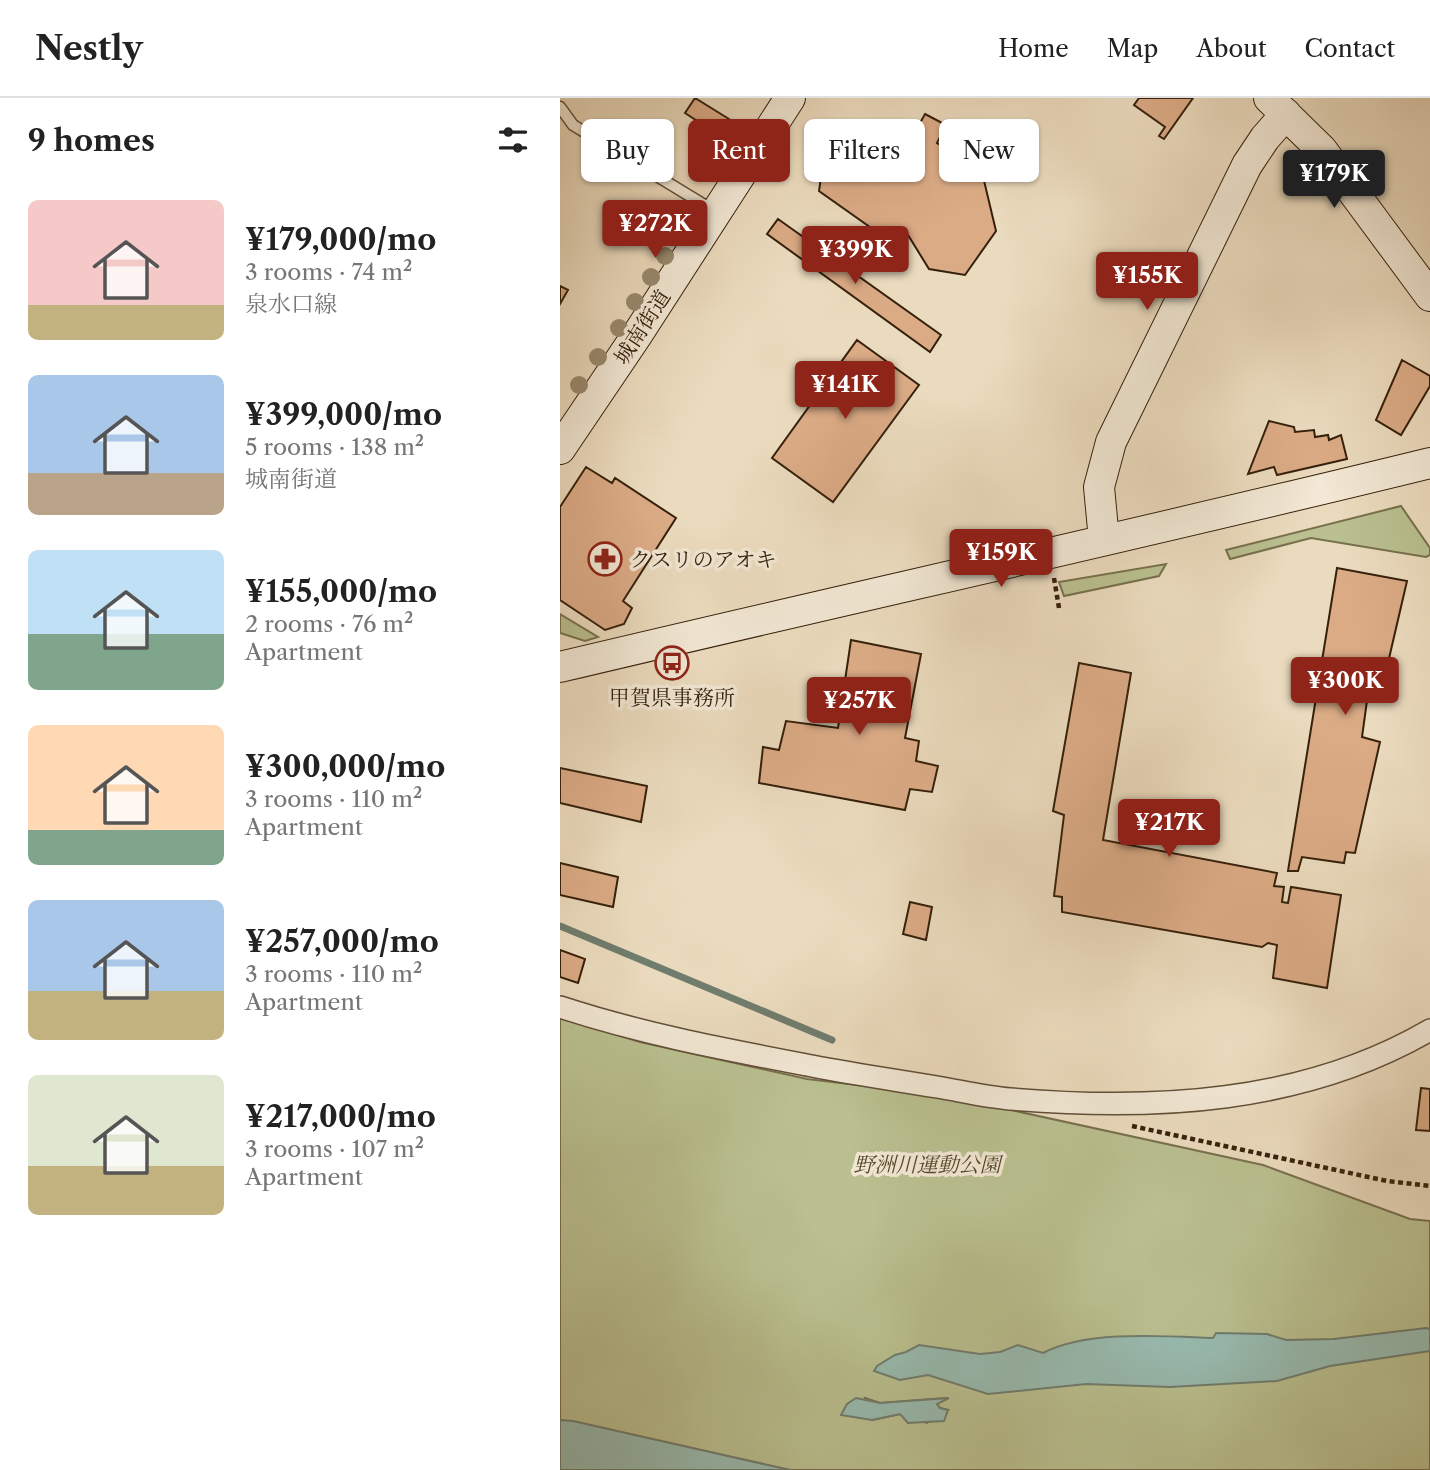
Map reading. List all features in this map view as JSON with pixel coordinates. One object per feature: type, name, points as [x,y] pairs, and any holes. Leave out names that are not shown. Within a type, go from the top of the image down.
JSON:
[{"type":"street","name":"城南街道","points":[[560,449],[790,98]]},
{"type":"street","points":[[1104,540],[1099,487],[1111,442],[1247,165],[1265,138],[1278,106],[1322,150],[1430,296]]},
{"type":"street","points":[[560,667],[1430,463]]},
{"type":"street","points":[[560,1007],[720,1048],[837,1070],[1009,1099],[1113,1103],[1181,1103],[1264,1091],[1319,1079],[1373,1059],[1430,1030]]},
{"type":"lane","points":[[560,107],[573,125],[716,212]]},
{"type":"path","points":[[1053,573],[1059,608]]},
{"type":"path","points":[[1125,1125],[1387,1181],[1430,1186]]},
{"type":"green space","points":[[1401,506],[1430,548],[1430,555],[1426,557],[1311,538],[1230,559],[1226,550]]},
{"type":"green space","points":[[1166,564],[1159,576],[1064,596],[1059,582]]},
{"type":"green space","points":[[560,614],[598,637],[585,641],[560,633]]},
{"type":"green space","name":"野洲川運動公園","points":[[560,1017],[640,1042],[807,1079],[942,1095],[1263,1165],[1410,1219],[1430,1221],[1430,1470],[790,1470],[560,1420]],"holes":[[[865,1398],[880,1403],[946,1398],[936,1404],[948,1410],[927,1423],[900,1414],[872,1420]]]},
{"type":"water","points":[[1430,1329],[1430,1351],[1330,1366],[1277,1381],[1170,1387],[1086,1384],[988,1394],[928,1375],[900,1380],[874,1371],[877,1366],[895,1355],[919,1345],[980,1354],[1000,1352],[1018,1345],[1043,1353],[1081,1341],[1126,1336],[1213,1338],[1216,1333],[1267,1334],[1286,1340],[1334,1339]]},
{"type":"water","points":[[856,1398],[880,1403],[949,1398],[937,1404],[948,1410],[944,1421],[908,1423],[900,1414],[872,1420],[841,1415],[847,1404]]},
{"type":"water","points":[[560,1420],[573,1421],[790,1470],[560,1470]]},
{"type":"building","points":[[695,98],[729,119],[694,119],[685,113]]},
{"type":"building","points":[[1139,98],[1193,98],[1164,139],[1159,136],[1165,127],[1134,105]]},
{"type":"building","points":[[925,114],[939,121],[939,182],[984,182],[996,231],[965,275],[929,269],[908,235],[877,232],[819,191],[820,182],[925,182],[925,119],[922,119]]},
{"type":"building","points":[[778,219],[941,335],[930,352],[767,234]]},
{"type":"building","points":[[560,286],[568,290],[560,304]]},
{"type":"building","points":[[857,340],[919,385],[833,502],[772,458]]},
{"type":"building","points":[[1402,360],[1430,376],[1430,386],[1401,435],[1376,420]]},
{"type":"building","points":[[1269,421],[1294,427],[1295,432],[1314,430],[1315,437],[1328,435],[1329,440],[1341,435],[1347,459],[1277,475],[1274,467],[1248,474]]},
{"type":"building","name":"クスリのアオキ","points":[[586,467],[612,483],[615,478],[676,518],[623,601],[632,608],[624,624],[605,630],[560,600],[560,507]]},
{"type":"building","points":[[1337,568],[1407,581],[1387,667],[1372,664],[1362,737],[1380,742],[1355,853],[1346,852],[1344,863],[1302,857],[1298,871],[1288,871]]},
{"type":"building","points":[[851,640],[921,654],[905,738],[919,741],[916,761],[938,766],[932,792],[910,789],[905,810],[759,783],[763,747],[779,750],[786,721],[838,728]]},
{"type":"building","points":[[1079,663],[1131,673],[1103,840],[1277,873],[1274,886],[1284,887],[1282,902],[1288,903],[1291,887],[1341,895],[1327,988],[1273,978],[1277,945],[1268,943],[1262,947],[1062,912],[1062,897],[1054,896],[1064,815],[1053,811]]},
{"type":"building","points":[[560,768],[647,786],[641,822],[560,803]]},
{"type":"building","points":[[560,863],[618,877],[613,907],[560,895]]},
{"type":"building","points":[[910,902],[932,907],[926,940],[903,934]]},
{"type":"building","points":[[560,950],[585,959],[578,983],[560,977]]},
{"type":"building","points":[[1421,1088],[1430,1089],[1430,1131],[1416,1130]]},
{"type":"waterway","points":[[560,926],[832,1040]]},
{"type":"place","name":"クスリのアオキ","points":[[605,559]]},
{"type":"place","name":"甲賀県事務所","points":[[672,663]]}]
